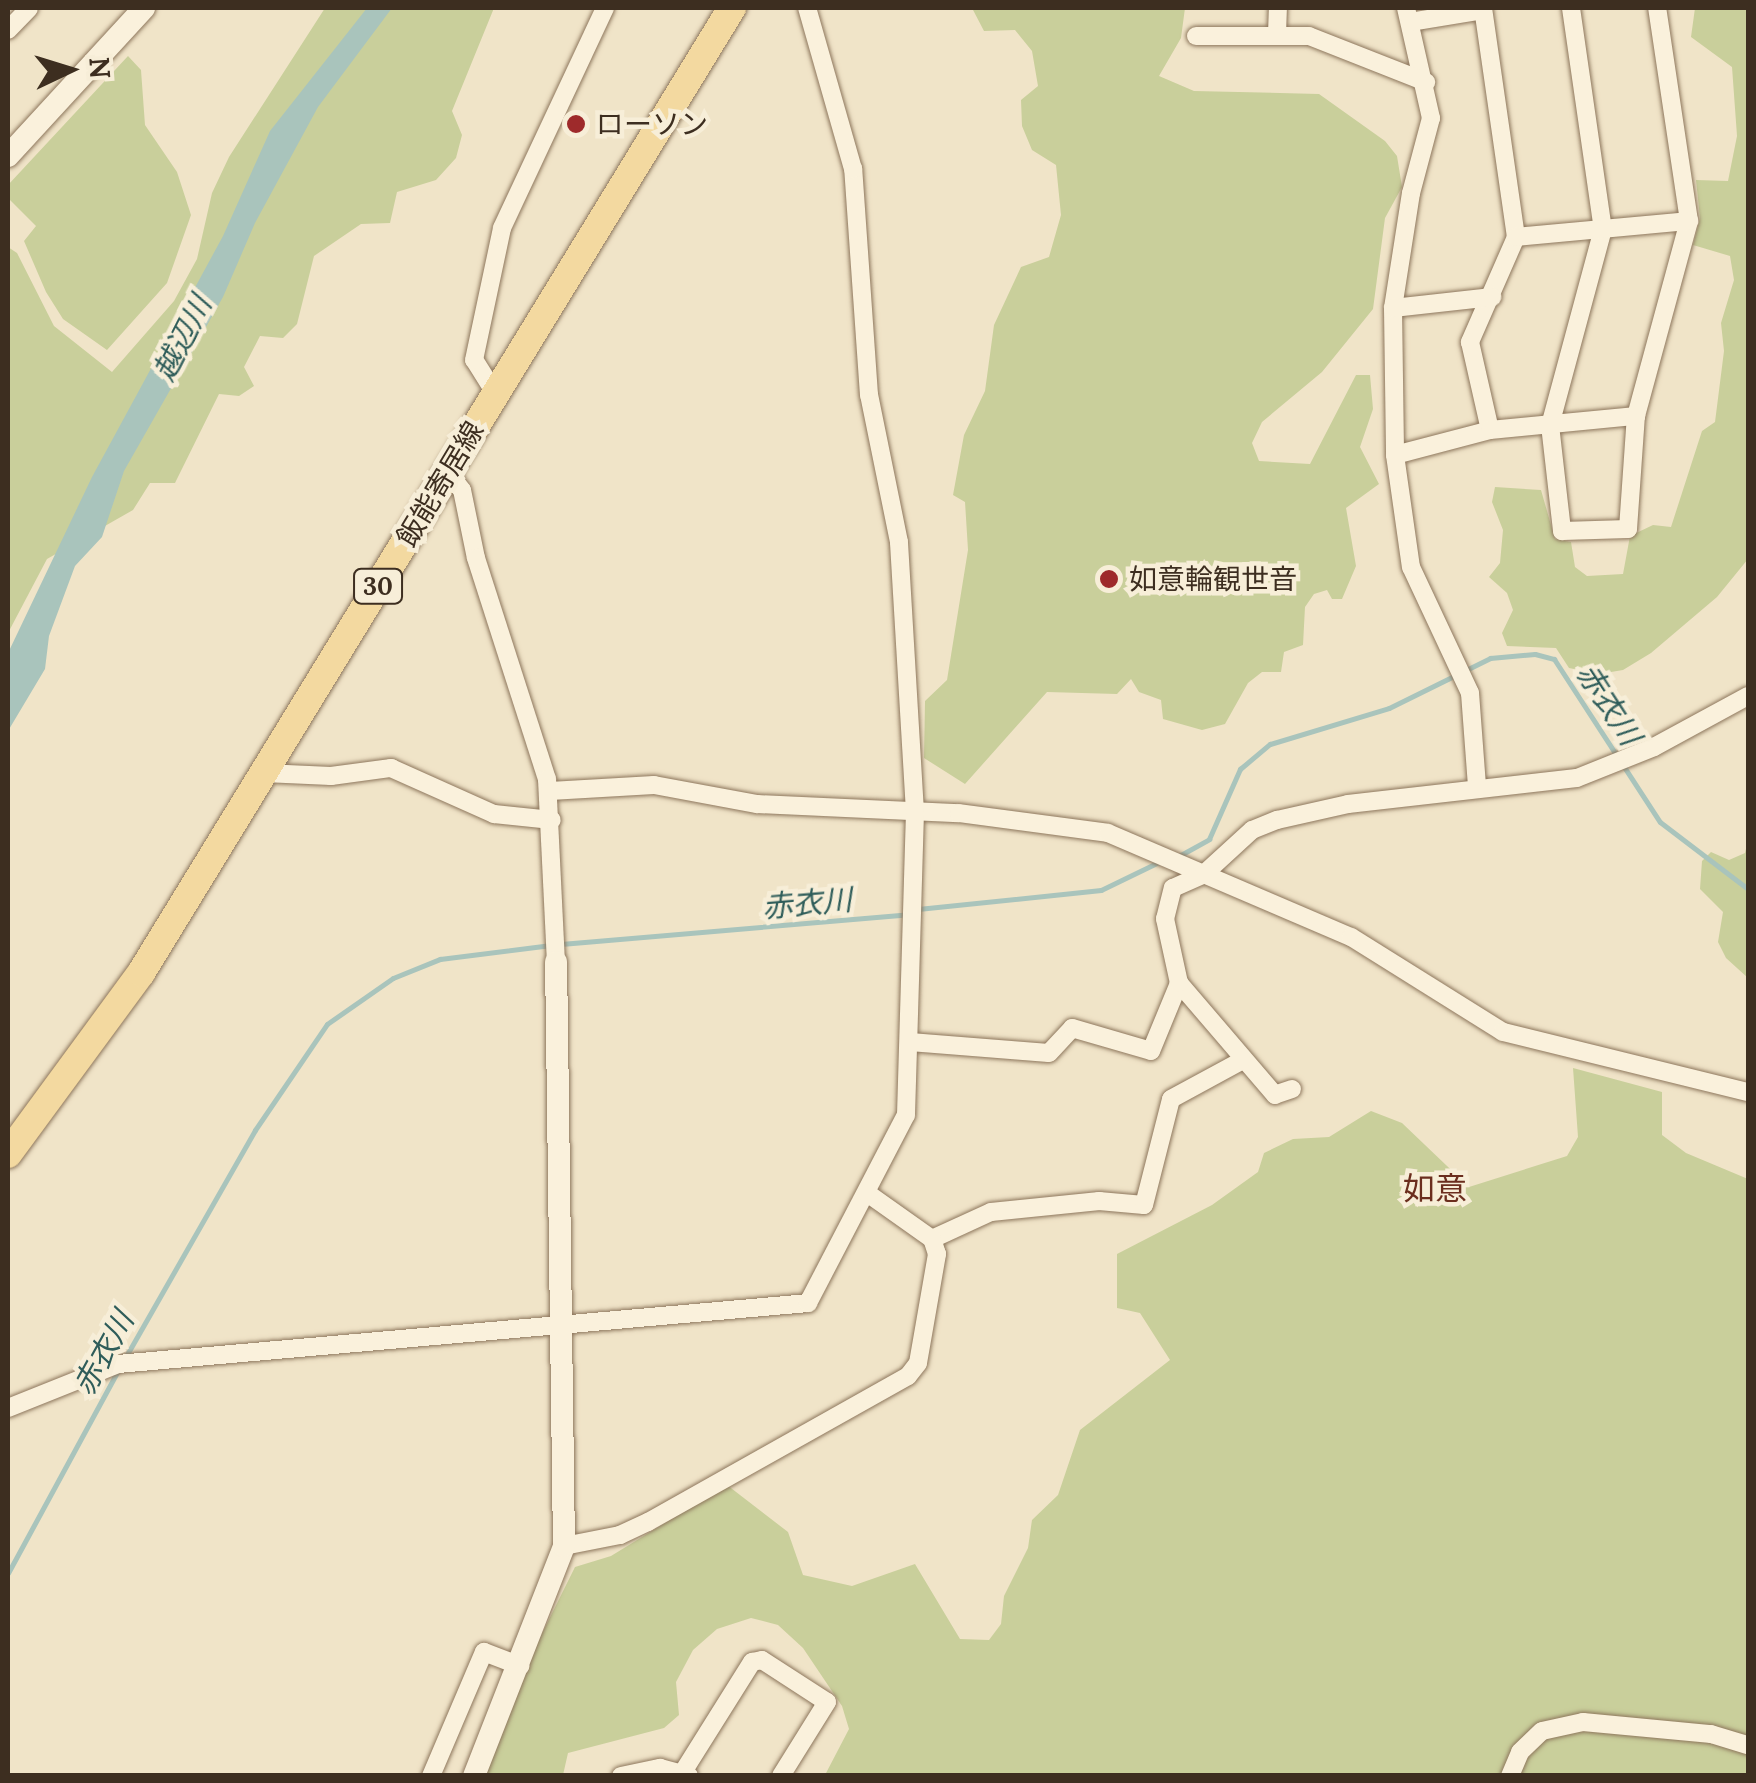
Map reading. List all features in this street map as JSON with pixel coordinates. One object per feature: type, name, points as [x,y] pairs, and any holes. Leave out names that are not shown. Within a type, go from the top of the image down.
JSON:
[{"type":"main road","name":"飯能寄居線","points":[[8,1154],[119,1006],[732,8]]},
{"type":"street","points":[[8,30],[28,8]]},
{"type":"street","points":[[8,156],[144,8]]},
{"type":"street","points":[[496,393],[474,360],[502,228],[605,8]]},
{"type":"street","points":[[8,1408],[118,1364],[800,1308],[867,1193],[906,1115],[910,1042],[906,933],[914,812],[900,542],[869,396],[853,169],[807,8]]},
{"type":"street","points":[[1277,34],[1278,8]]},
{"type":"street","points":[[1571,8],[1603,228],[1550,426],[1562,531],[1628,528],[1636,416],[1689,221],[1658,8]]},
{"type":"street","points":[[1477,787],[1470,692],[1411,567],[1394,455],[1393,308],[1410,192],[1431,118],[1408,15],[1483,9],[1516,237],[1470,342],[1490,430]]},
{"type":"street","points":[[1196,36],[1309,36],[1426,82]]},
{"type":"street","points":[[1516,237],[1689,221]]},
{"type":"street","points":[[1393,308],[1492,297]]},
{"type":"street","points":[[1394,455],[1490,430],[1636,416]]},
{"type":"street","points":[[448,471],[462,490],[476,558],[550,791],[556,962],[564,1546],[474,1776]]},
{"type":"street","points":[[1292,1090],[1275,1095],[1179,983],[1166,939],[1166,900],[1173,888],[1204,874],[1243,836],[1277,820],[1596,772],[1748,696]]},
{"type":"street","points":[[264,773],[331,776],[390,768],[494,814],[552,820]]},
{"type":"street","points":[[550,791],[654,785],[757,804],[1054,822],[1108,833],[1351,937],[1503,1032],[1748,1092]]},
{"type":"street","points":[[910,1042],[1049,1053],[1072,1028],[1151,1051],[1179,983]]},
{"type":"street","points":[[932,1239],[990,1212],[1099,1201],[1144,1205],[1172,1099],[1242,1061]]},
{"type":"street","points":[[564,1546],[620,1536],[908,1376],[918,1364],[937,1254],[932,1239],[867,1193]]},
{"type":"street","points":[[432,1776],[484,1652],[520,1666]]},
{"type":"street","points":[[621,1776],[660,1768],[686,1774],[752,1662],[762,1660],[827,1702],[780,1776]]},
{"type":"street","points":[[1510,1776],[1520,1752],[1542,1730],[1582,1722],[1711,1734],[1748,1745]]},
{"type":"green space","points":[[325,8],[494,8],[452,111],[462,135],[456,158],[436,180],[397,192],[390,223],[361,224],[314,256],[297,324],[283,338],[260,336],[244,367],[254,386],[239,396],[219,394],[175,483],[150,483],[133,510],[47,559],[8,633],[8,247],[17,253],[54,326],[112,372],[174,301],[197,259],[212,193],[229,157]]},
{"type":"green space","points":[[972,8],[1185,8],[1181,38],[1159,76],[1194,91],[1319,94],[1385,141],[1397,156],[1402,187],[1385,218],[1373,309],[1322,372],[1262,422],[1252,443],[1259,461],[1310,464],[1356,375],[1370,375],[1373,409],[1360,447],[1379,484],[1346,508],[1356,566],[1342,599],[1332,599],[1327,590],[1314,594],[1305,607],[1303,645],[1284,652],[1281,672],[1262,672],[1248,683],[1225,724],[1202,730],[1163,719],[1161,700],[1139,692],[1131,679],[1117,694],[1047,692],[965,784],[924,758],[925,701],[947,680],[968,550],[965,502],[953,495],[964,435],[985,391],[994,325],[1021,267],[1049,257],[1061,215],[1056,165],[1032,150],[1022,126],[1021,100],[1038,86],[1032,51],[1015,30],[984,31]]},
{"type":"green space","points":[[1695,8],[1748,8],[1748,559],[1717,597],[1651,653],[1623,670],[1599,674],[1569,668],[1556,648],[1507,646],[1502,633],[1513,610],[1507,593],[1489,577],[1500,563],[1503,530],[1492,502],[1495,487],[1541,490],[1555,539],[1571,542],[1575,567],[1587,576],[1623,574],[1630,536],[1653,525],[1671,527],[1702,431],[1715,422],[1724,351],[1721,323],[1734,280],[1730,256],[1693,245],[1700,218],[1696,180],[1728,181],[1737,136],[1732,67],[1691,37]]},
{"type":"green space","points":[[128,56],[141,70],[145,125],[177,172],[191,215],[167,283],[107,350],[63,319],[46,292],[24,241],[36,226],[8,198],[8,185]]},
{"type":"green space","points":[[1748,840],[1748,978],[1726,958],[1718,942],[1723,912],[1700,889],[1702,861],[1711,852],[1729,860],[1745,853]]},
{"type":"green space","points":[[1573,1068],[1662,1092],[1662,1135],[1686,1153],[1748,1179],[1748,1775],[825,1775],[849,1729],[842,1706],[803,1648],[778,1625],[751,1618],[717,1629],[693,1650],[676,1682],[679,1715],[664,1728],[568,1753],[563,1775],[484,1776],[506,1706],[575,1567],[611,1556],[727,1485],[788,1532],[803,1575],[852,1586],[915,1564],[960,1639],[989,1640],[1001,1624],[1004,1596],[1028,1548],[1032,1520],[1058,1495],[1080,1430],[1170,1360],[1140,1313],[1117,1308],[1117,1254],[1212,1205],[1258,1172],[1264,1153],[1293,1139],[1329,1137],[1371,1111],[1402,1123],[1469,1187],[1567,1156],[1578,1137]]},
{"type":"water","name":"越辺川","points":[[367,8],[392,8],[318,107],[255,223],[223,297],[124,471],[102,537],[75,566],[49,636],[45,669],[8,731],[8,653],[92,477],[223,236],[270,131]]},
{"type":"waterway","name":"赤衣川","points":[[1177,857],[1209,839],[1240,769],[1270,744],[1389,708],[1490,658],[1535,654],[1554,659],[1660,822],[1748,889]]},
{"type":"waterway","name":"赤衣川","points":[[918,909],[1101,890],[1161,861]]},
{"type":"waterway","name":"赤衣川","points":[[561,944],[909,914]]},
{"type":"waterway","name":"赤衣川","points":[[125,1358],[255,1130],[327,1024],[393,978],[440,959],[551,945]]},
{"type":"waterway","name":"赤衣川","points":[[8,1573],[117,1372]]},
{"type":"place","name":"ローソン","points":[[576,124]]},
{"type":"place","name":"如意輪観世音","points":[[1109,579]]},
{"type":"district","name":"如意","points":[[1435,1189]]}]
